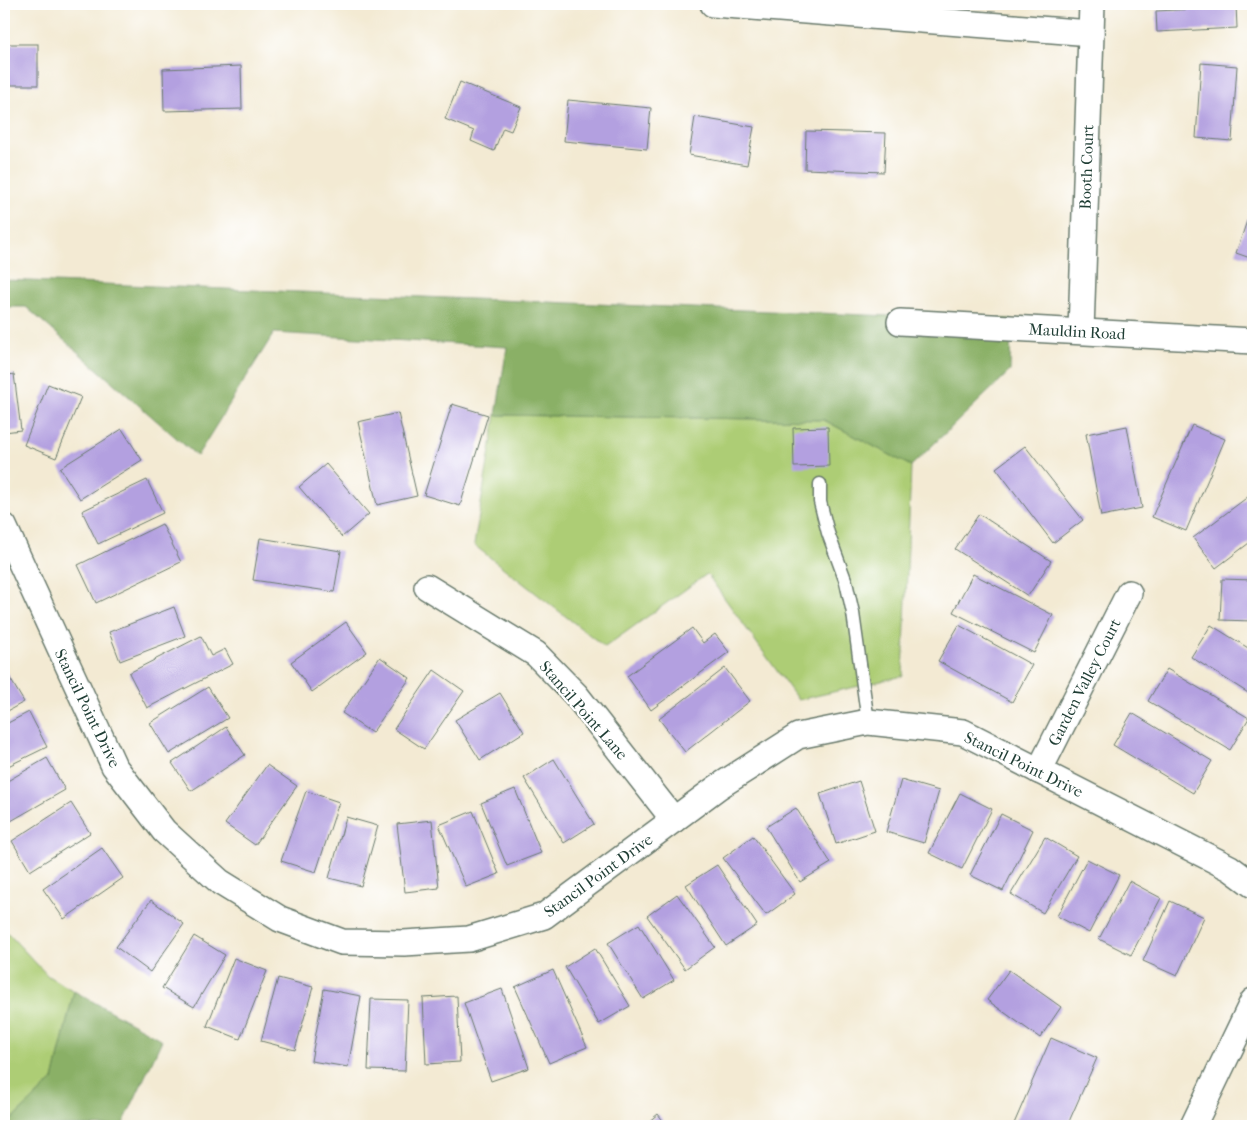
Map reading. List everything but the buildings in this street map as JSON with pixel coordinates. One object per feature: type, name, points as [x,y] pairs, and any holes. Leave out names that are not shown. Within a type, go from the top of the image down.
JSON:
[{"type":"street","points":[[713,4],[1091,33]]},
{"type":"street","name":"Booth Court","points":[[1081,330],[1092,4]]},
{"type":"street","name":"Mauldin Road","points":[[900,322],[1081,330],[1253,341]]},
{"type":"street","name":"Stancil Point Drive","points":[[4,526],[114,766],[164,831],[220,882],[280,919],[342,942],[404,943],[469,939],[544,916],[718,787],[798,736],[868,722],[963,732],[1039,771],[1242,867],[1253,885]]},
{"type":"street","name":"Stancil Point Lane","points":[[428,587],[536,654],[576,695],[674,820]]},
{"type":"street","name":"Garden Valley Court","points":[[1039,771],[1129,593]]},
{"type":"street","points":[[1193,1126],[1253,1001]]},
{"type":"lane","points":[[820,484],[820,502],[826,526],[846,582],[853,613],[868,722]]},
{"type":"green space","points":[[4,280],[916,317],[1011,319],[1010,371],[911,466],[824,420],[496,415],[507,347],[274,333],[197,456],[26,307],[4,307]]},
{"type":"green space","points":[[496,415],[824,420],[911,466],[903,676],[798,700],[707,574],[605,647],[474,545]]},
{"type":"green space","points":[[4,929],[48,976],[74,991],[53,1080],[5,1126],[4,1126]]},
{"type":"green space","points":[[74,991],[162,1040],[122,1126],[5,1126],[53,1080]]}]
